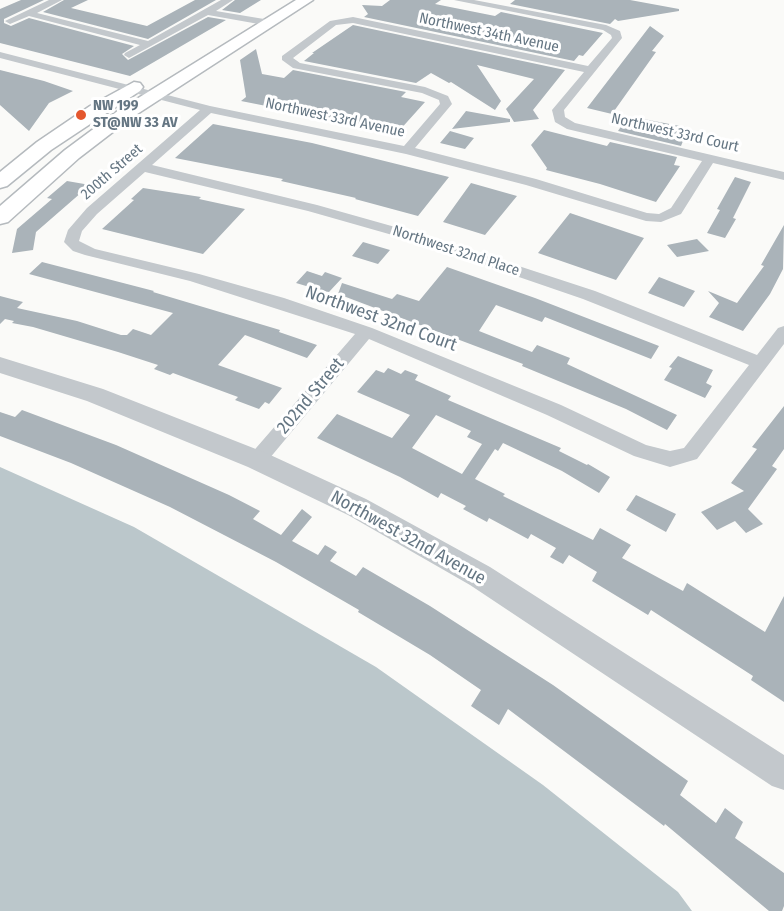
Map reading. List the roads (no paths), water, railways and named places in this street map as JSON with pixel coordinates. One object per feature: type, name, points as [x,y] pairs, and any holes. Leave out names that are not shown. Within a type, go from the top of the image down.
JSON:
[{"type":"main road","points":[[0,182],[53,140],[129,90],[281,0]]},
{"type":"main road","points":[[0,217],[72,154],[152,96],[306,0]]},
{"type":"street","points":[[10,21],[57,0]]},
{"type":"street","points":[[129,55],[228,0]]},
{"type":"street","points":[[459,0],[606,28],[616,33],[617,38],[591,70]]},
{"type":"street","points":[[211,10],[240,19],[251,18],[270,22]]},
{"type":"street","points":[[27,13],[149,44]]},
{"type":"street","name":"Northwest 34th Avenue","points":[[407,150],[446,104],[444,98],[425,90],[297,66],[286,58],[289,54],[333,23],[345,20],[361,21],[591,70]]},
{"type":"street","name":"Northwest 33rd Avenue","points":[[0,56],[152,96],[407,150],[531,182],[646,217],[661,218],[676,211],[711,158]]},
{"type":"street","name":"Northwest 33rd Court","points":[[591,70],[558,110],[559,119],[571,126],[784,176]]},
{"type":"street","name":"200th Street","points":[[71,242],[75,230],[92,211],[209,109]]},
{"type":"street","name":"Northwest 32nd Place","points":[[142,168],[312,208],[444,246],[589,295],[761,363]]},
{"type":"street","name":"Northwest 32nd Court","points":[[71,242],[78,248],[90,252],[214,283],[366,332],[554,410],[641,451],[670,459],[690,454],[761,363]]},
{"type":"street","name":"202nd Street","points":[[257,460],[366,332]]},
{"type":"street","points":[[761,363],[784,332]]},
{"type":"street","name":"Northwest 32nd Avenue","points":[[0,365],[95,395],[257,460],[357,507],[480,576],[784,774]]},
{"type":"place","name":"NW 199 ST@NW 33 AV","points":[[81,115]]}]
